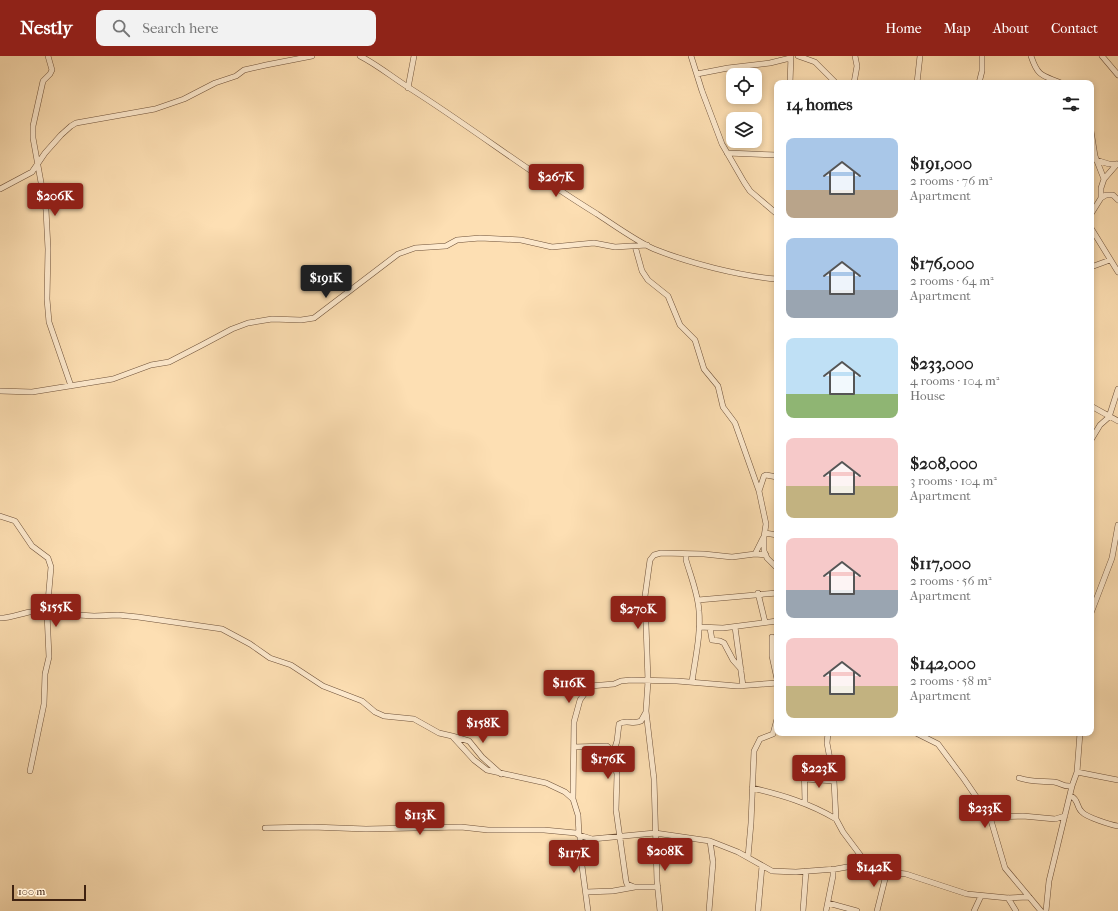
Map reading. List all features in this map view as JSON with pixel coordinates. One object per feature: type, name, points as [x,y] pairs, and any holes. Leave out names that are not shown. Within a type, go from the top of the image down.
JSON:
[{"type":"street","points":[[48,56],[52,72],[43,81],[33,126],[33,140],[46,210],[48,249],[47,300],[49,322],[71,386]]},
{"type":"street","points":[[0,189],[7,186],[19,177],[31,173],[61,135],[76,123],[155,109],[184,99],[215,83],[236,76],[244,70],[312,56]]},
{"type":"street","points":[[360,56],[378,66],[408,88],[450,114],[559,190],[647,245],[728,271],[749,276],[774,279]]},
{"type":"street","points":[[408,88],[414,56]]},
{"type":"street","points":[[691,56],[718,136],[727,153],[750,191],[774,211]]},
{"type":"street","points":[[798,56],[815,62],[833,80]]},
{"type":"street","points":[[855,56],[857,66],[855,80]]},
{"type":"street","points":[[917,80],[920,56]]},
{"type":"street","points":[[980,80],[982,71],[982,56]]},
{"type":"street","points":[[1031,56],[1038,72],[1043,77],[1052,80]]},
{"type":"street","points":[[1102,56],[1118,75]]},
{"type":"street","points":[[697,74],[728,68],[770,63],[790,57],[790,80]]},
{"type":"street","points":[[1094,148],[1096,160],[1104,178]]},
{"type":"street","points":[[727,153],[774,155]]},
{"type":"street","points":[[1096,160],[1102,163],[1118,164]]},
{"type":"street","points":[[1094,209],[1101,198],[1101,188],[1104,178],[1118,164]]},
{"type":"street","points":[[1101,198],[1113,195],[1118,200]]},
{"type":"street","points":[[1094,233],[1118,272]]},
{"type":"street","points":[[0,391],[32,392],[113,379],[145,367],[169,362],[232,329],[248,323],[272,319],[301,320],[314,318],[398,254],[415,248],[446,246],[457,240],[480,238],[521,240],[552,247],[594,243],[615,247],[647,245]]},
{"type":"street","points":[[635,246],[642,271],[648,280],[668,296],[680,325],[695,340],[704,369],[718,386],[722,404],[735,423],[759,491],[766,524],[764,535],[755,554]]},
{"type":"street","points":[[1094,266],[1110,260]]},
{"type":"street","points":[[1094,435],[1100,425],[1109,417],[1118,389]]},
{"type":"street","points":[[1094,408],[1118,421]]},
{"type":"street","points":[[759,491],[764,476],[774,476]]},
{"type":"street","points":[[0,516],[15,521],[32,546],[48,558],[52,567],[48,613],[49,657],[45,674],[44,704],[30,771]]},
{"type":"street","points":[[1094,605],[1112,558],[1118,525]]},
{"type":"street","points":[[764,535],[774,535]]},
{"type":"street","points":[[764,535],[766,556]]},
{"type":"street","points":[[660,911],[655,833],[654,779],[646,711],[648,681],[645,596],[650,560],[654,555],[661,553],[732,557],[755,554],[766,556],[774,564]]},
{"type":"street","points":[[686,554],[686,560],[698,600],[699,627],[692,682]]},
{"type":"street","points":[[698,600],[758,593],[774,593]]},
{"type":"street","points":[[758,593],[765,622]]},
{"type":"street","points":[[0,618],[9,618],[33,611],[41,611],[48,613],[94,616],[118,615],[222,629],[250,644],[270,658],[291,665],[324,686],[362,701],[375,712],[384,716],[414,719],[439,733],[470,741],[482,757],[501,774]]},
{"type":"street","points":[[699,627],[735,627],[774,621]]},
{"type":"street","points":[[735,627],[743,686]]},
{"type":"street","points":[[710,628],[712,640],[724,643],[733,660],[741,669]]},
{"type":"street","points":[[772,637],[772,656],[774,665]]},
{"type":"street","points":[[588,911],[580,836],[578,834],[578,815],[573,799],[575,713],[580,700],[588,687],[614,684],[624,680],[692,682],[713,685],[743,686],[774,683]]},
{"type":"street","points":[[613,754],[617,741],[619,724],[622,722],[641,722],[646,711]]},
{"type":"street","points":[[748,857],[752,823],[754,751],[760,739],[773,734],[774,730]]},
{"type":"street","points":[[452,736],[477,764],[487,770],[546,783],[565,792],[573,799]]},
{"type":"street","points":[[828,736],[827,743],[834,781],[836,819],[843,832],[870,868]]},
{"type":"street","points":[[922,736],[938,744],[990,817],[1005,868],[1041,911]]},
{"type":"street","points":[[1046,911],[1049,881],[1071,796],[1072,786],[1077,772],[1080,736]]},
{"type":"street","points":[[574,747],[607,746],[613,754],[617,775],[616,800],[626,882],[634,887]]},
{"type":"street","points":[[804,760],[805,802]]},
{"type":"street","points":[[1077,772],[1118,780]]},
{"type":"street","points":[[1019,778],[1035,782],[1054,782],[1063,786],[1072,786]]},
{"type":"street","points":[[805,779],[834,781]]},
{"type":"street","points":[[752,788],[777,793],[805,802],[836,819]]},
{"type":"street","points":[[1071,796],[1076,801],[1081,812],[1107,824],[1118,826]]},
{"type":"street","points":[[990,817],[1024,816],[1055,819],[1065,816]]},
{"type":"street","points":[[265,828],[312,826],[366,829],[461,827],[488,830],[563,831],[576,833],[580,836],[592,839],[620,835],[655,833],[710,841],[748,857],[772,871],[789,872],[833,869],[852,865],[880,871],[906,874],[960,892],[981,896],[1008,898],[1029,897]]},
{"type":"street","points":[[709,911],[713,862],[710,841]]},
{"type":"street","points":[[758,911],[762,866]]},
{"type":"street","points":[[826,911],[833,869]]},
{"type":"street","points":[[803,911],[806,871]]},
{"type":"street","points":[[877,911],[885,879],[889,872]]},
{"type":"street","points":[[586,892],[613,891],[634,887],[658,887]]},
{"type":"street","points":[[974,911],[981,896]]},
{"type":"street","points":[[1008,898],[1016,911]]},
{"type":"street","points":[[828,903],[857,911]]}]
